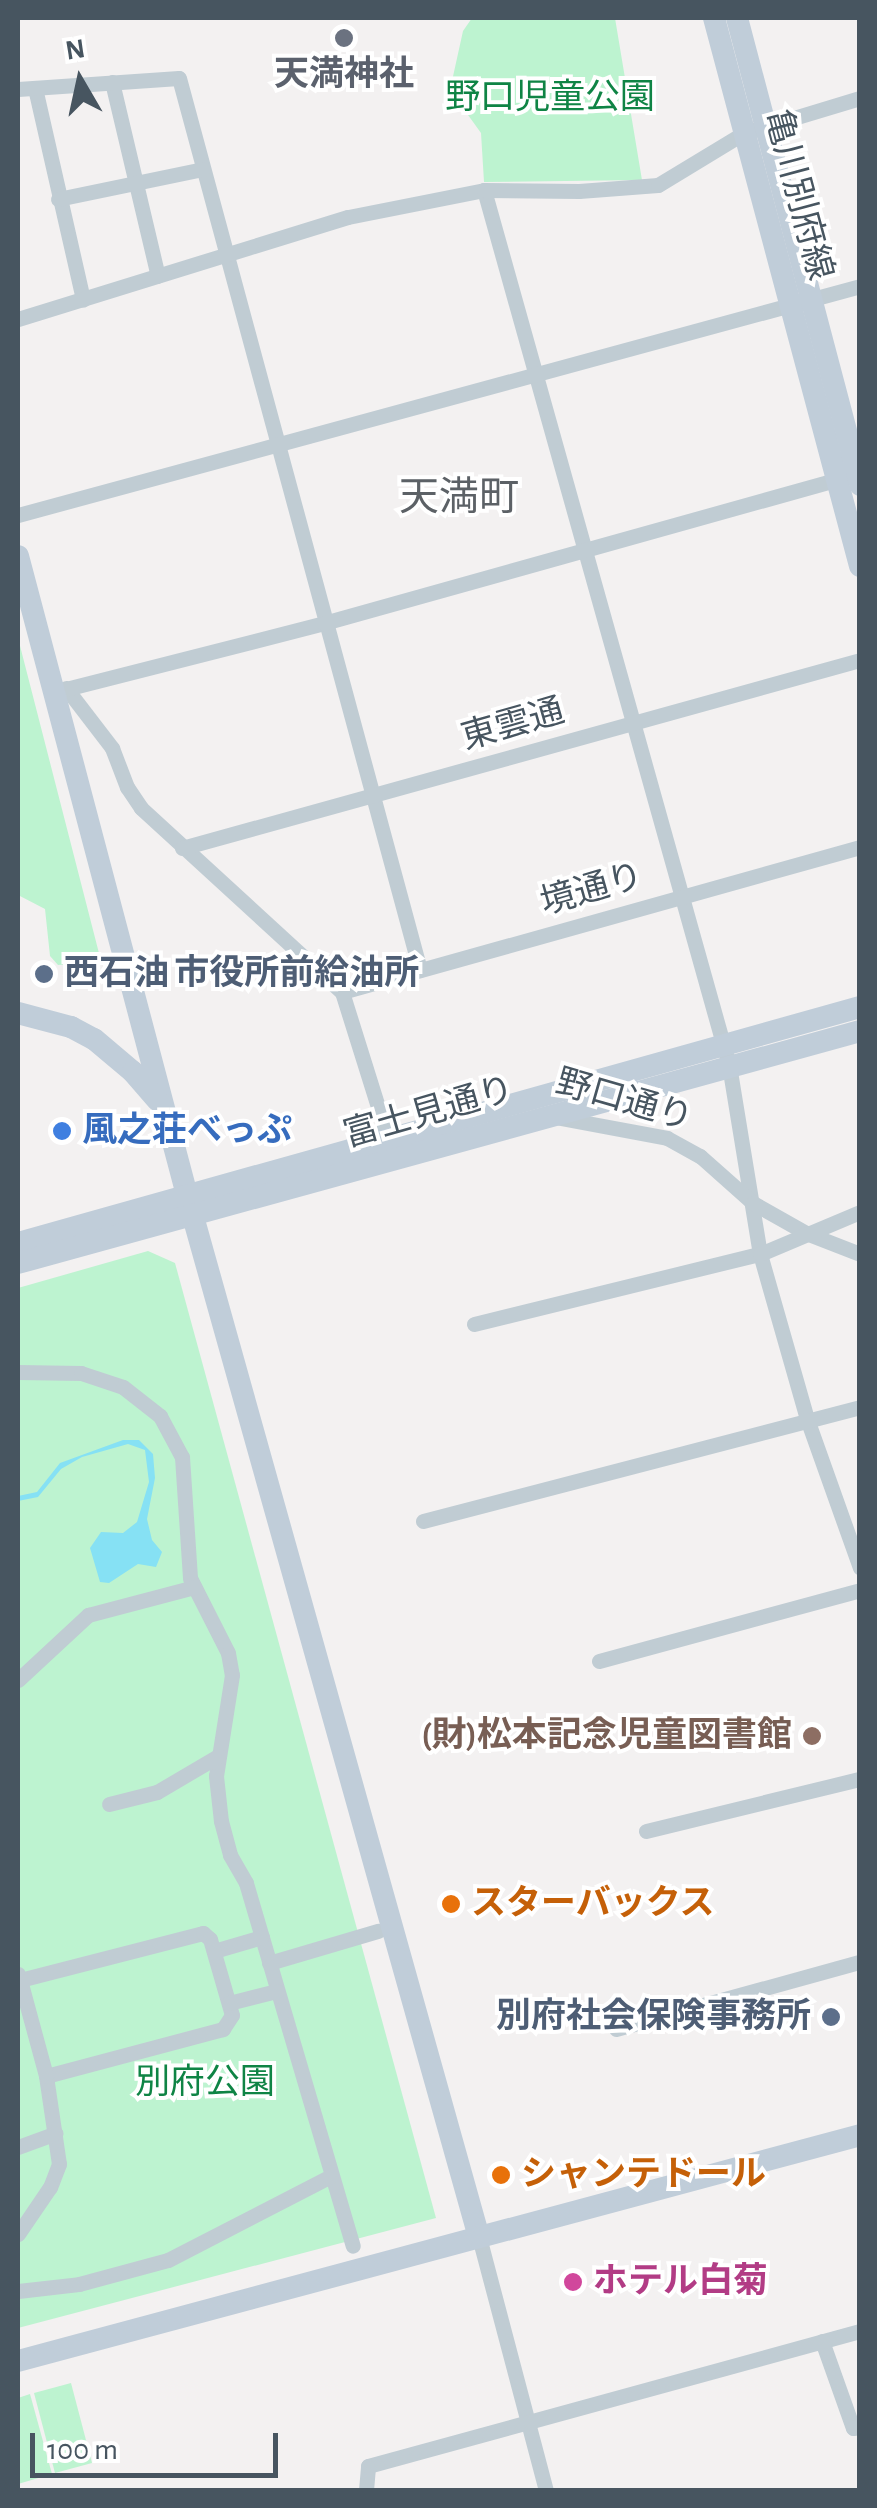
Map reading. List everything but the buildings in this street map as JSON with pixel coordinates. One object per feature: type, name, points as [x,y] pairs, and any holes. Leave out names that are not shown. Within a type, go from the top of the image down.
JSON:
[{"type":"street","name":"亀川別府線","points":[[714,18],[755,129],[853,478],[860,566]]},
{"type":"street","name":"亀川別府線","points":[[737,18],[755,129]]},
{"type":"street","points":[[18,88],[179,78],[420,970]]},
{"type":"street","points":[[112,82],[158,276]]},
{"type":"street","points":[[35,88],[83,300]]},
{"type":"street","points":[[18,319],[348,217],[484,190],[579,190],[658,184],[755,129],[860,98]]},
{"type":"street","points":[[58,199],[203,169]]},
{"type":"street","points":[[484,190],[725,1055],[760,1254],[807,1419],[860,1568]]},
{"type":"street","points":[[18,514],[860,286]]},
{"type":"street","points":[[60,690],[324,623],[853,478]]},
{"type":"street","points":[[18,556],[60,690],[190,1205],[546,2490]]},
{"type":"street","name":"東雲通","points":[[182,848],[860,660]]},
{"type":"street","points":[[60,690],[112,748],[126,787],[141,808],[342,992],[392,1149]]},
{"type":"street","name":"境通り","points":[[342,992],[860,847]]},
{"type":"street","points":[[18,1243],[190,1205],[392,1149],[522,1100],[725,1055],[860,1007]]},
{"type":"street","points":[[18,1012],[72,1027],[100,1043],[134,1072],[166,1116]]},
{"type":"street","name":"富士見通り","points":[[392,1149],[550,1115],[725,1055],[860,1031]]},
{"type":"street","name":"野口通り","points":[[522,1100],[550,1115],[667,1138],[700,1156],[752,1203],[806,1233],[860,1254]]},
{"type":"street","points":[[18,1264],[190,1205]]},
{"type":"street","points":[[474,1324],[760,1254],[860,1212]]},
{"type":"street","points":[[18,1372],[64,1372],[108,1380],[160,1416],[176,1444],[186,1473],[184,1526],[194,1587],[228,1653],[232,1674],[218,1756],[221,1821],[316,2110],[331,2176],[354,2246]]},
{"type":"street","points":[[424,1522],[860,1406]]},
{"type":"street","points":[[18,1680],[88,1614],[194,1587]]},
{"type":"street","points":[[599,1660],[860,1590]]},
{"type":"street","points":[[110,1804],[156,1792],[218,1756]]},
{"type":"street","points":[[646,1831],[860,1779]]},
{"type":"street","points":[[269,1963],[378,1930]]},
{"type":"street","points":[[18,2234],[50,2188],[59,2164],[46,2076],[19,1977],[197,1932],[210,1939],[232,2015],[223,2029],[46,2076]]},
{"type":"street","points":[[214,1951],[262,1938]]},
{"type":"street","points":[[616,2029],[860,1962]]},
{"type":"street","points":[[229,2003],[276,1991]]},
{"type":"street","points":[[18,2147],[56,2133]]},
{"type":"street","points":[[18,2361],[860,2135]]},
{"type":"street","points":[[18,2291],[80,2284],[168,2260],[331,2176]]},
{"type":"street","points":[[366,2490],[368,2466],[860,2332]]},
{"type":"street","points":[[822,2341],[853,2428],[860,2426]]},
{"type":"green space","name":"野口児童公園","points":[[472,18],[615,18],[642,180],[484,182],[481,133],[450,90],[463,31]]},
{"type":"green space","points":[[18,638],[101,961],[58,965],[50,956],[45,909],[18,895]]},
{"type":"green space","name":"別府公園","points":[[148,1251],[175,1263],[436,2218],[18,2328],[18,1288]]},
{"type":"green space","points":[[71,2383],[92,2463],[55,2473],[34,2393]]},
{"type":"green space","points":[[30,2394],[52,2474],[18,2484],[18,2398]]},
{"type":"water","points":[[123,1440],[139,1440],[153,1454],[155,1478],[147,1519],[152,1540],[162,1552],[156,1567],[138,1564],[109,1583],[100,1582],[90,1548],[101,1532],[123,1533],[137,1522],[149,1482],[145,1450],[128,1444],[82,1457],[61,1469],[38,1497],[18,1501],[18,1496],[37,1492],[60,1463]]},
{"type":"place","name":"天満神社","points":[[344,38]]},
{"type":"place","name":"西石油 市役所前給油所","points":[[44,974]]},
{"type":"place","name":"風之荘べっぷ","points":[[62,1131]]},
{"type":"place","name":"(財)松本記念児童図書館","points":[[812,1736]]},
{"type":"place","name":"スターバックス","points":[[451,1904]]},
{"type":"place","name":"別府社会保険事務所","points":[[831,2017]]},
{"type":"place","name":"シャンテドール","points":[[501,2175]]},
{"type":"place","name":"ホテル白菊","points":[[573,2282]]},
{"type":"district","name":"天満町","points":[[459,498]]}]
